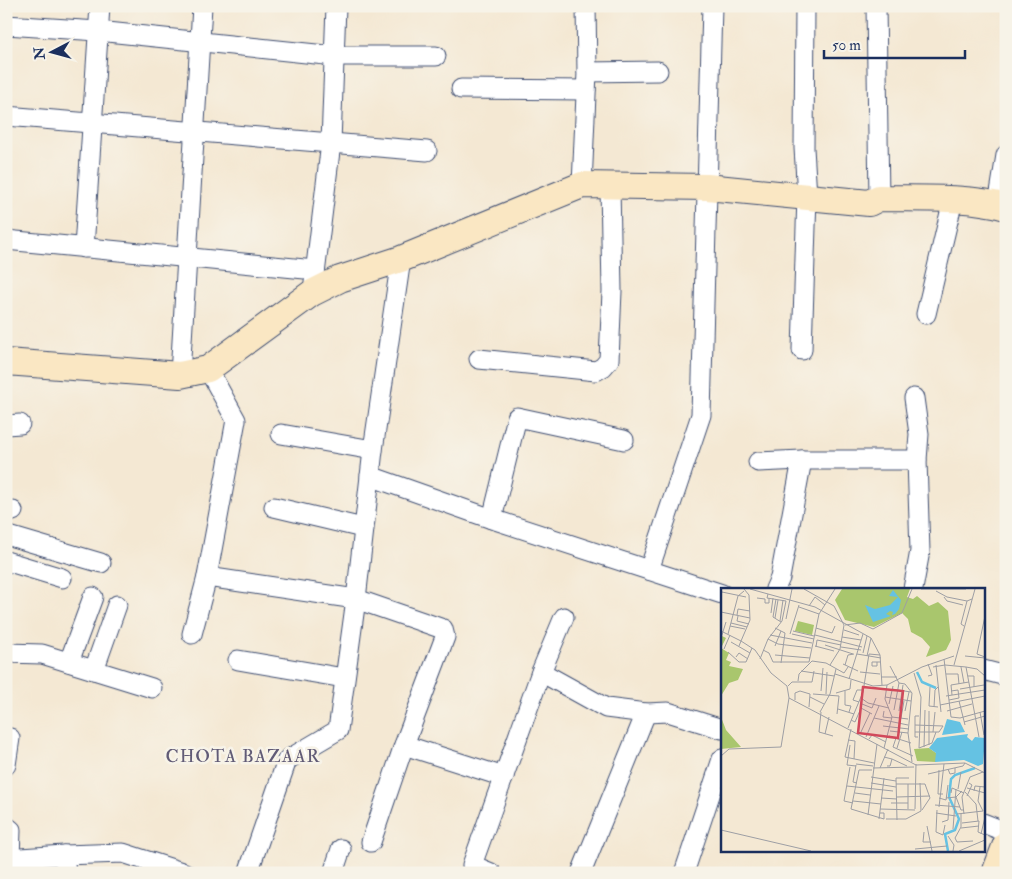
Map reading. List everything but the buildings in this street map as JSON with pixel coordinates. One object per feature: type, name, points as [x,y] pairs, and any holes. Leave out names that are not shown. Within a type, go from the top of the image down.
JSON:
[{"type":"street","points":[[84,248],[100,6]]},
{"type":"street","points":[[180,375],[202,6]]},
{"type":"street","points":[[6,362],[180,375],[208,369],[314,281],[331,143],[336,6]]},
{"type":"street","points":[[649,570],[701,415],[712,6]]},
{"type":"street","points":[[802,350],[807,196],[804,148],[806,6]]},
{"type":"street","points":[[876,6],[879,198]]},
{"type":"street","points":[[582,185],[591,7]]},
{"type":"street","points":[[6,25],[98,31],[335,56],[436,56]]},
{"type":"street","points":[[460,89],[587,81],[658,71]]},
{"type":"street","points":[[6,116],[427,151]]},
{"type":"street","points":[[6,240],[188,258],[314,281],[340,279],[401,259],[582,185],[707,188],[869,203],[879,198],[953,200],[1002,206],[1006,155]]},
{"type":"street","points":[[479,358],[596,371],[609,360],[612,291],[610,186]]},
{"type":"street","points":[[926,314],[953,200]]},
{"type":"street","points":[[248,873],[287,760],[338,730],[356,599],[373,450],[401,259]]},
{"type":"street","points":[[192,634],[207,577],[236,420],[208,369]]},
{"type":"street","points":[[913,588],[920,551],[917,460],[920,434],[914,398]]},
{"type":"street","points":[[492,519],[517,417],[624,440]]},
{"type":"street","points":[[281,434],[373,450]]},
{"type":"street","points":[[775,588],[780,578],[802,460]]},
{"type":"street","points":[[758,462],[917,460]]},
{"type":"street","points":[[370,476],[492,519],[721,594]]},
{"type":"street","points":[[274,507],[363,528]]},
{"type":"street","points":[[6,535],[101,563]]},
{"type":"street","points":[[6,561],[62,578]]},
{"type":"street","points":[[207,577],[356,599],[440,628],[444,632],[445,637],[404,745],[371,842]]},
{"type":"street","points":[[69,662],[93,596]]},
{"type":"street","points":[[94,670],[117,604]]},
{"type":"street","points":[[491,873],[472,865],[541,672],[564,617]]},
{"type":"street","points":[[6,653],[42,654],[152,688]]},
{"type":"street","points":[[238,660],[344,678]]},
{"type":"street","points":[[984,670],[1006,676]]},
{"type":"street","points":[[541,672],[606,708],[646,713],[668,712],[721,729]]},
{"type":"street","points":[[581,873],[646,713]]},
{"type":"street","points":[[6,765],[10,738]]},
{"type":"street","points":[[404,745],[504,777]]},
{"type":"street","points":[[684,873],[721,763]]},
{"type":"street","points":[[984,823],[1006,832]]},
{"type":"street","points":[[6,826],[12,832],[8,859],[65,864],[123,853],[184,873]]},
{"type":"street","points":[[995,873],[1006,844]]},
{"type":"street","points":[[333,873],[340,850]]},
{"type":"district","name":"CHOTA BAZAAR","points":[[243,756]]}]
